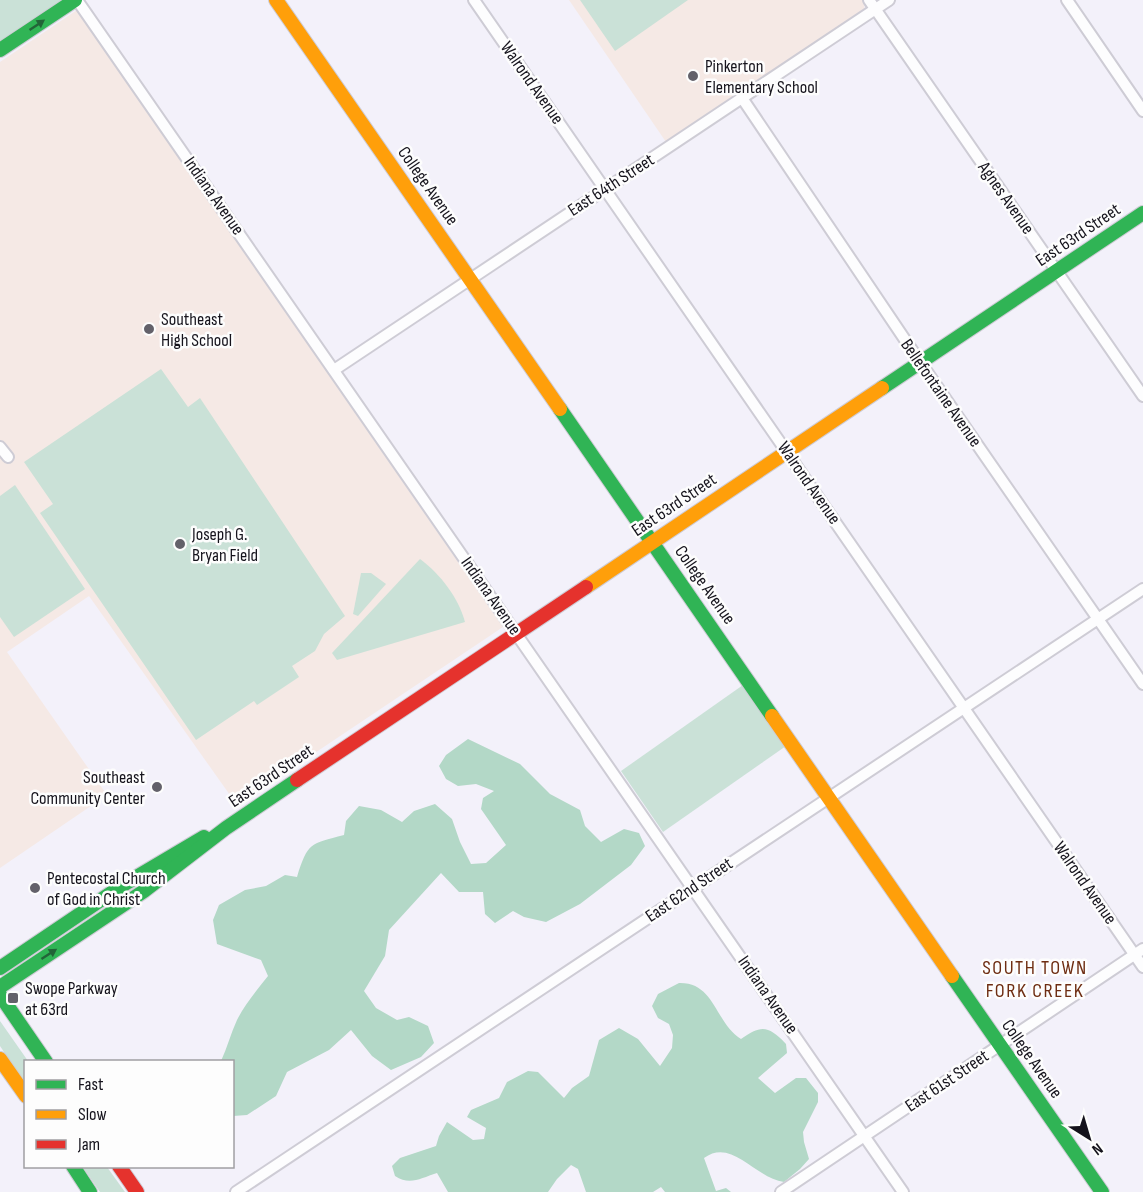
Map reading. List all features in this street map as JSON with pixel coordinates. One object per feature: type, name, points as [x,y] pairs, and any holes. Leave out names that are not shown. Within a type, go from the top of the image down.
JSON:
[{"type":"main road","points":[[0,50],[76,0]]},
{"type":"main road","name":"College Avenue","points":[[276,0],[1102,1192]]},
{"type":"main road","name":"East 63rd Street","points":[[0,987],[128,902],[188,859],[226,828],[1143,213]]},
{"type":"main road","name":"East 63rd Street","points":[[0,968],[123,885],[206,835],[226,828]]},
{"type":"main road","points":[[0,995],[45,1060]]},
{"type":"main road","points":[[0,1059],[24,1093]]},
{"type":"main road","points":[[74,1168],[90,1192]]},
{"type":"main road","points":[[120,1168],[137,1192]]},
{"type":"street","name":"Indiana Avenue","points":[[76,0],[903,1192]]},
{"type":"street","name":"Walrond Avenue","points":[[474,0],[964,708],[1139,952],[1143,967]]},
{"type":"street","name":"East 64th Street","points":[[334,370],[742,98],[873,4],[889,0]]},
{"type":"street","points":[[1067,0],[1143,111]]},
{"type":"street","name":"Agnes Avenue","points":[[873,4],[1143,396]]},
{"type":"street","name":"Bellefontaine Avenue","points":[[742,98],[920,362],[1143,684]]},
{"type":"street","points":[[0,447],[8,457]]},
{"type":"street","name":"East 62nd Street","points":[[236,1192],[1143,589]]},
{"type":"street","name":"East 61st Street","points":[[781,1192],[1139,952]]},
{"type":"shaded area","name":"Pinkerton Elementary School","points":[[569,0],[863,0],[865,2],[864,10],[666,142]]},
{"type":"shaded area","name":"Southeast High School","points":[[77,10],[503,627],[237,805],[89,596],[7,652],[107,795],[0,868],[0,62]]},
{"type":"green space","points":[[0,0],[66,0],[0,44]]},
{"type":"green space","points":[[580,0],[688,0],[615,51]]},
{"type":"green space","name":"Joseph G. Bryan Field","points":[[161,369],[188,407],[200,398],[345,616],[324,634],[315,651],[292,666],[299,677],[257,705],[254,701],[196,740],[40,513],[53,504],[24,462]]},
{"type":"green space","points":[[15,485],[85,589],[14,637],[0,617],[0,496]]},
{"type":"green space","points":[[420,559],[448,587],[465,622],[337,660],[332,653]]},
{"type":"green space","points":[[361,573],[371,573],[386,584],[358,616],[353,614]]},
{"type":"green space","points":[[743,685],[786,746],[663,832],[621,771]]},
{"type":"green space","points":[[468,739],[520,764],[550,794],[580,810],[585,826],[601,842],[624,829],[639,833],[645,846],[631,865],[580,904],[546,922],[524,917],[513,911],[495,923],[485,914],[483,892],[459,892],[441,873],[389,930],[385,956],[364,991],[376,1008],[397,1020],[409,1017],[428,1026],[434,1043],[421,1057],[391,1070],[372,1056],[351,1030],[329,1050],[287,1072],[276,1096],[247,1115],[234,1116],[234,1060],[221,1060],[240,1014],[268,976],[261,960],[217,944],[213,920],[219,905],[245,890],[266,886],[285,875],[297,877],[304,857],[312,846],[344,835],[346,821],[359,806],[381,810],[402,822],[414,811],[435,804],[452,819],[471,864],[486,863],[506,845],[481,809],[483,798],[494,791],[476,784],[458,786],[446,779],[439,766],[446,755]]},
{"type":"green space","points":[[679,983],[691,984],[708,996],[725,1023],[741,1039],[754,1031],[764,1029],[774,1033],[786,1044],[787,1053],[758,1078],[775,1093],[796,1078],[806,1078],[818,1093],[818,1102],[803,1132],[809,1159],[784,1182],[724,1152],[714,1153],[704,1158],[716,1191],[726,1188],[731,1192],[665,1192],[661,1187],[653,1192],[586,1192],[578,1169],[571,1165],[548,1192],[448,1192],[437,1173],[411,1181],[395,1176],[392,1166],[400,1158],[436,1146],[447,1122],[473,1140],[484,1139],[486,1128],[467,1117],[471,1110],[499,1098],[507,1082],[528,1071],[538,1072],[564,1098],[572,1088],[589,1076],[599,1040],[619,1028],[638,1039],[660,1066],[672,1048],[673,1035],[669,1024],[658,1018],[652,1006],[658,994]]},
{"type":"green space","points":[[0,1021],[27,1060],[24,1060],[24,1082],[0,1046]]},
{"type":"green space","points":[[84,1168],[108,1168],[125,1192],[100,1192]]},
{"type":"traffic: fast","points":[[0,50],[75,0]]},
{"type":"traffic: fast","points":[[882,388],[1143,213]]},
{"type":"traffic: fast","points":[[560,409],[772,716]]},
{"type":"traffic: fast","points":[[0,987],[144,891],[226,828],[297,780]]},
{"type":"traffic: fast","points":[[0,968],[123,885],[204,837]]},
{"type":"traffic: fast","points":[[952,976],[1102,1192]]},
{"type":"traffic: fast","points":[[0,995],[45,1060]]},
{"type":"traffic: fast","points":[[74,1168],[90,1192]]},
{"type":"traffic: slow","points":[[276,0],[560,409]]},
{"type":"traffic: slow","points":[[586,587],[882,388]]},
{"type":"traffic: slow","points":[[772,716],[952,976]]},
{"type":"traffic: slow","points":[[0,1059],[24,1093]]},
{"type":"traffic: jam","points":[[297,780],[586,587]]},
{"type":"traffic: jam","points":[[120,1168],[137,1192]]},
{"type":"place","name":"Pinkerton Elementary School","points":[[693,76]]},
{"type":"place","name":"Southeast High School","points":[[149,329]]},
{"type":"place","name":"Joseph G. Bryan Field","points":[[180,544]]},
{"type":"place","name":"Southeast Community Center","points":[[157,787]]},
{"type":"place","name":"Pentecostal Church of God in Christ","points":[[35,888]]},
{"type":"place","name":"Swope Parkway at 63rd","points":[[13,998]]},
{"type":"district","name":"SOUTH TOWN FORK CREEK","points":[[1035,980]]}]
